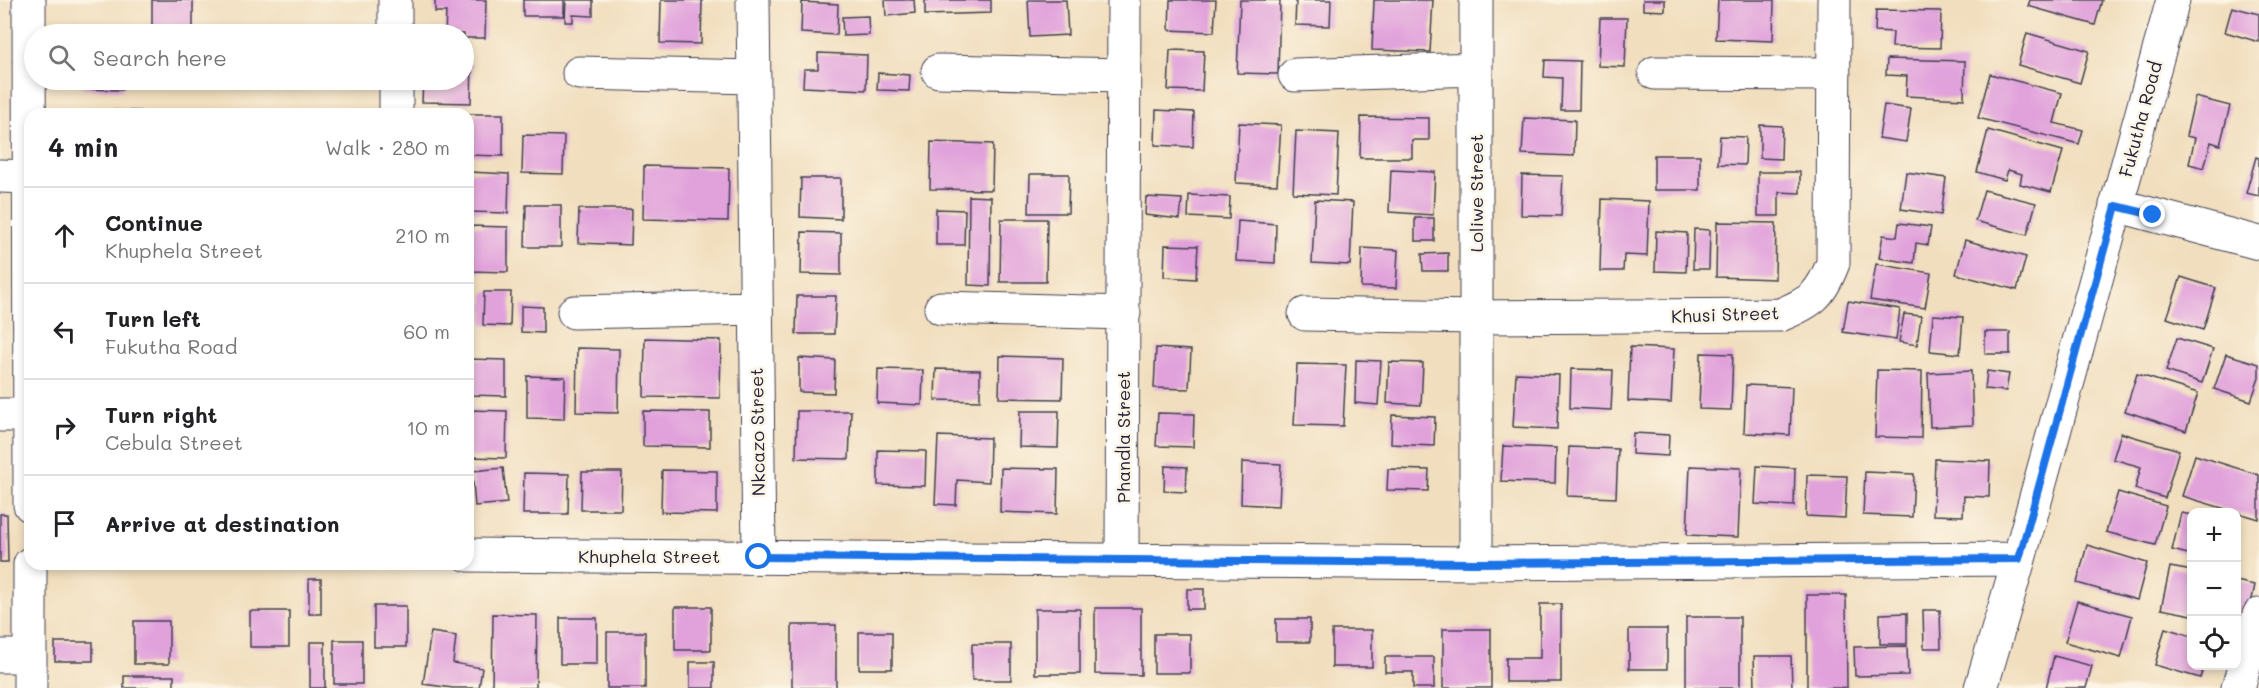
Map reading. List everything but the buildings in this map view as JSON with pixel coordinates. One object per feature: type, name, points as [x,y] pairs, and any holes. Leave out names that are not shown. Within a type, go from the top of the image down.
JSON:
[{"type":"street","points":[[29,0],[29,24]]},
{"type":"street","points":[[395,0],[396,24]]},
{"type":"street","name":"Nkcazo Street","points":[[753,0],[759,557]]},
{"type":"street","name":"Phandla Street","points":[[1122,560],[1125,0]]},
{"type":"street","name":"Loliwe Street","points":[[1476,0],[1476,563]]},
{"type":"street","name":"Khusi Street","points":[[1476,317],[1780,315],[1806,304],[1825,284],[1833,262],[1834,0]]},
{"type":"street","name":"Fukutha Road","points":[[1981,688],[2019,559],[2173,0]]},
{"type":"street","points":[[1295,75],[1476,69]]},
{"type":"street","points":[[938,71],[1124,75]]},
{"type":"street","points":[[579,73],[754,77]]},
{"type":"street","points":[[1655,73],[1834,74]]},
{"type":"street","points":[[30,90],[30,108]]},
{"type":"street","points":[[396,90],[396,108]]},
{"type":"street","points":[[0,176],[24,177]]},
{"type":"street","points":[[2116,206],[2259,243]]},
{"type":"street","points":[[574,312],[756,308]]},
{"type":"street","points":[[941,308],[1124,313]]},
{"type":"street","points":[[1305,314],[1476,317]]},
{"type":"street","points":[[0,415],[24,415]]},
{"type":"street","name":"Khuphela Street","points":[[474,555],[1476,563],[2019,559]]},
{"type":"street","points":[[29,570],[15,656],[30,688]]},
{"type":"street","points":[[2238,688],[2258,622]]},
{"type":"route","points":[[759,557],[1476,563],[2019,559],[2116,206],[2153,215]]}]
